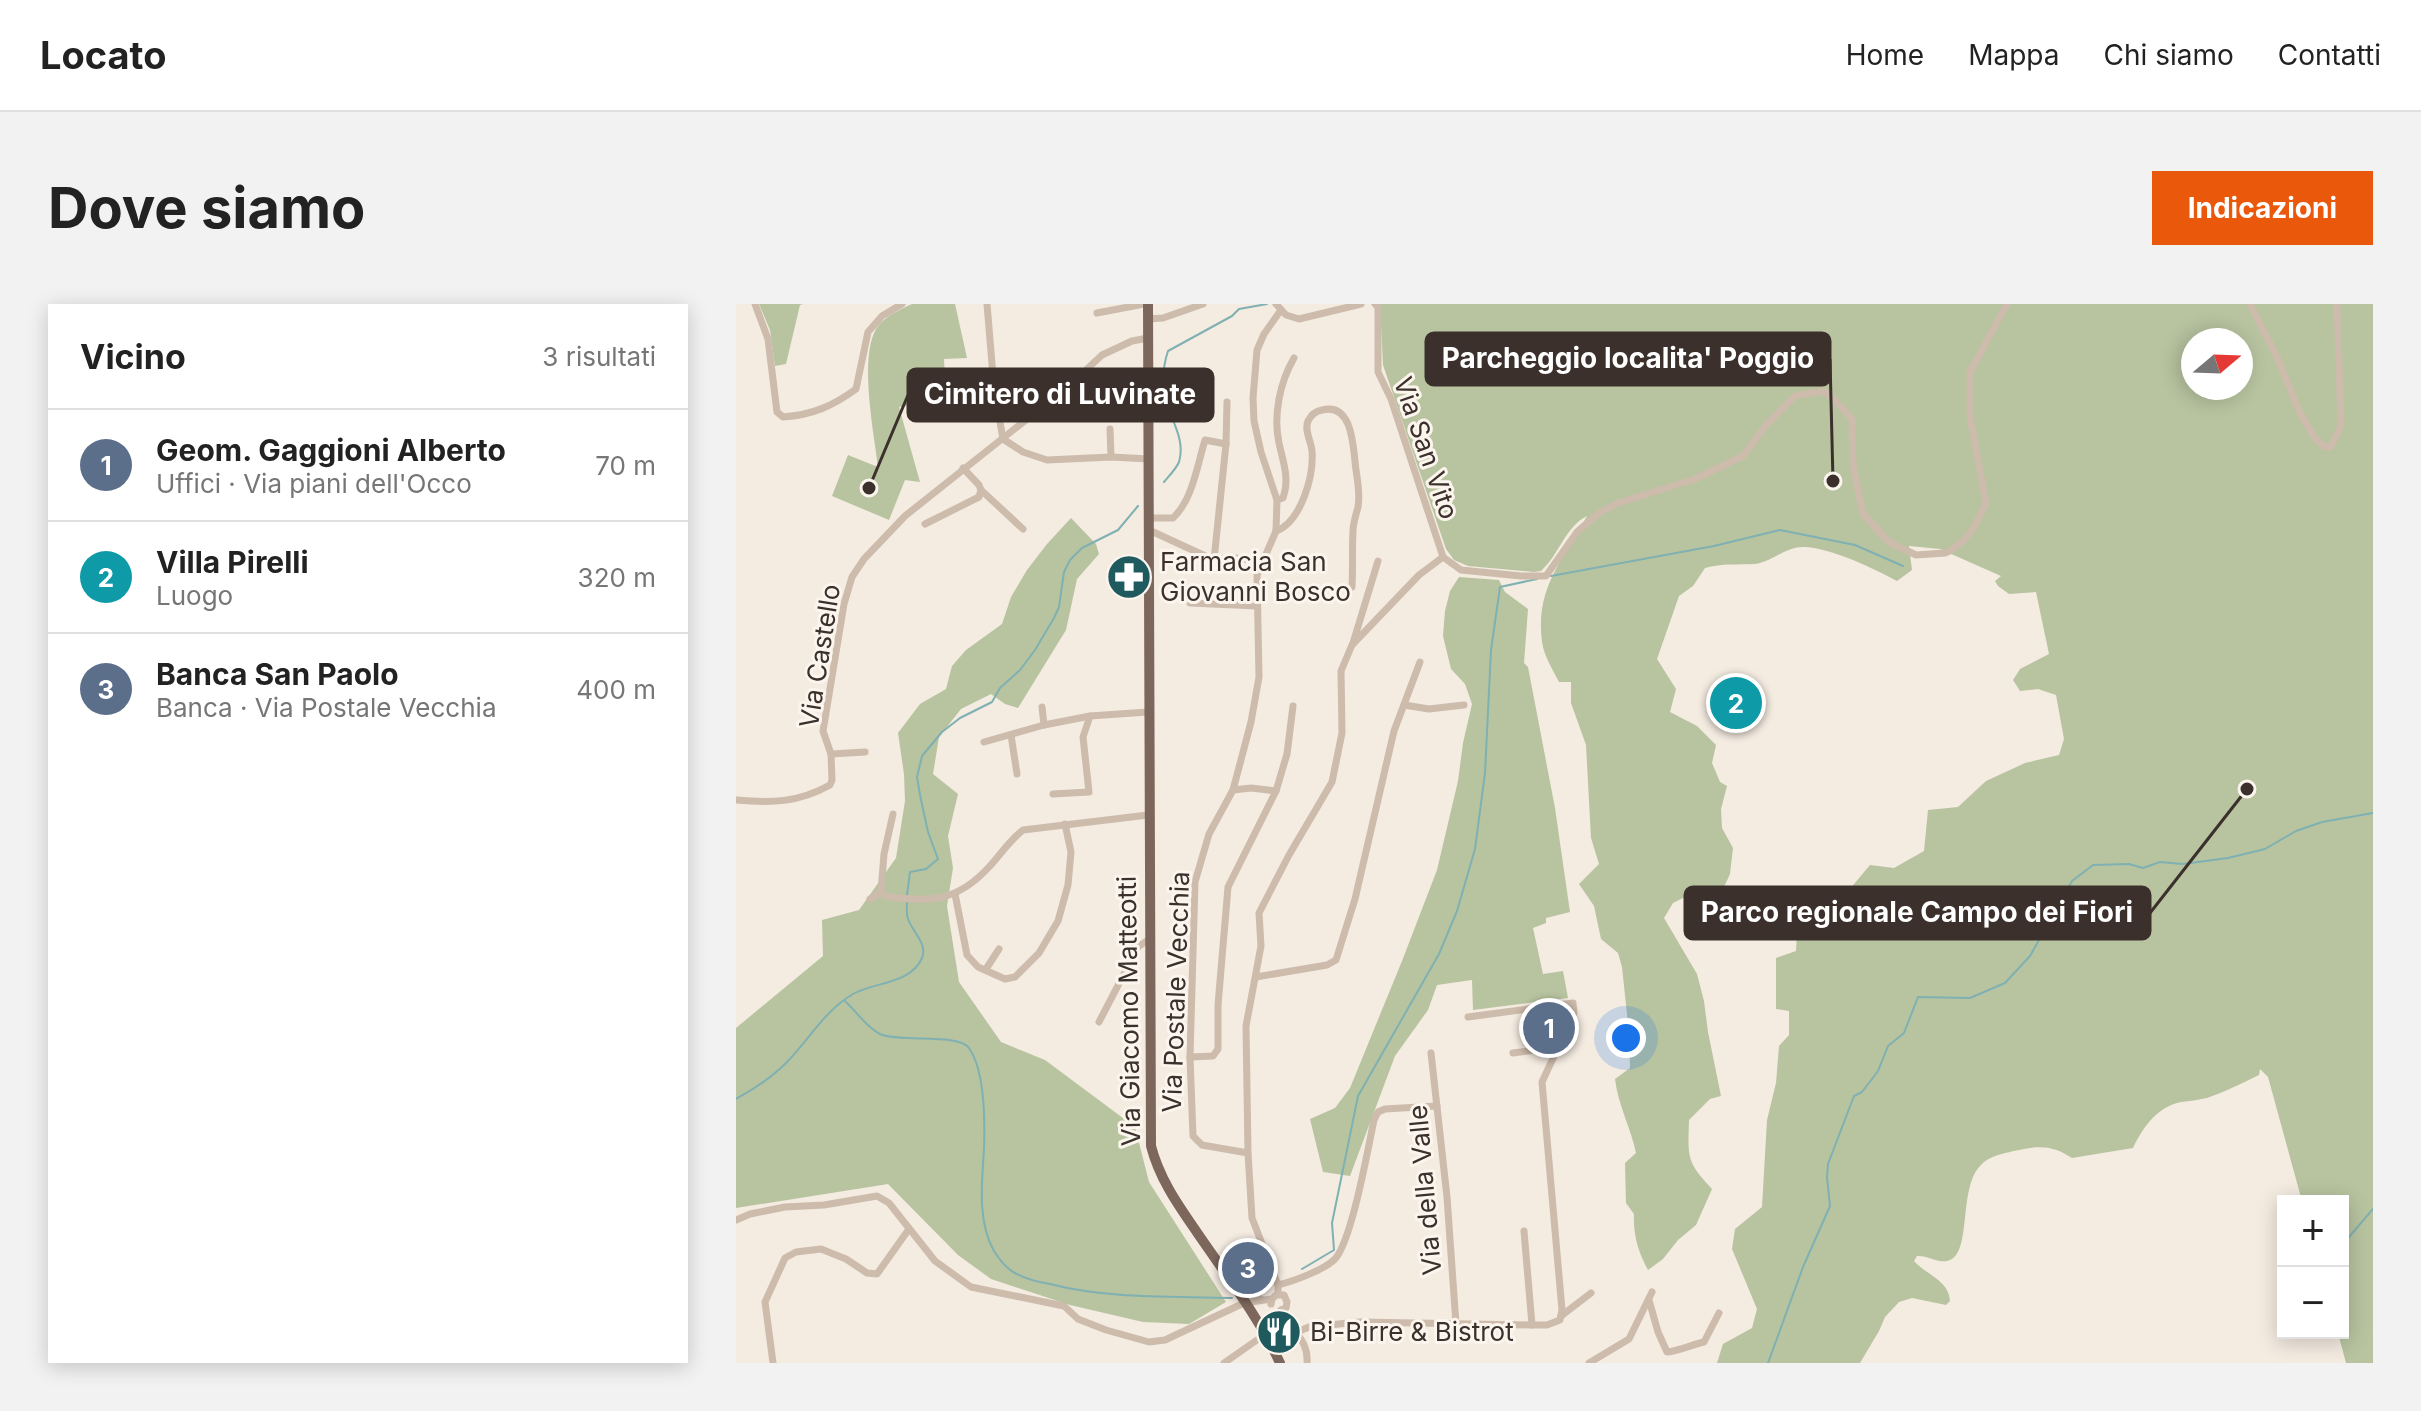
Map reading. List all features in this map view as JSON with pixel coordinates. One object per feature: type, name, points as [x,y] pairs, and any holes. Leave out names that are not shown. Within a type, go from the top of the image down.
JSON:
[{"type":"main road","name":"Via Giacomo Matteotti","points":[[1146,304],[1151,1146],[1160,1173],[1280,1363]]},
{"type":"street","points":[[755,304],[768,339],[777,412],[783,417],[805,416],[835,404],[856,389],[868,332],[882,316],[902,304]]},
{"type":"street","points":[[987,304],[994,388],[1003,439],[1023,452],[1047,460],[1149,459]]},
{"type":"street","points":[[1097,313],[1146,304]]},
{"type":"street","points":[[1148,319],[1163,318],[1203,304]]},
{"type":"street","points":[[1278,307],[1290,317],[1299,319],[1361,304]]},
{"type":"street","name":"Via San Vito","points":[[1375,304],[1378,307],[1378,372],[1391,399],[1443,557]]},
{"type":"street","points":[[1352,645],[1419,575],[1443,557],[1461,570],[1546,576],[1577,532],[1599,513],[1618,503],[1695,479],[1743,456],[1767,424],[1795,396],[1823,391],[1852,419],[1853,466],[1863,514],[1889,542],[1903,549],[1916,555],[1945,553],[1962,542],[1973,529],[1986,503],[1970,417],[1970,372],[2007,304]]},
{"type":"street","points":[[2250,304],[2314,437],[2323,446],[2331,447],[2341,425],[2337,304]]},
{"type":"street","name":"Via Postale Vecchia","points":[[1248,1153],[1202,1145],[1195,1140],[1191,1125],[1195,882],[1209,834],[1233,790],[1259,677],[1257,575],[1276,531],[1277,500],[1261,452],[1253,398],[1257,350],[1278,307]]},
{"type":"street","name":"Via Castello","points":[[736,800],[773,803],[826,788],[832,780],[831,754],[823,731],[844,604],[852,577],[864,559],[905,516],[1102,355],[1132,341],[1148,338]]},
{"type":"street","name":"Via Postale Vecchia","points":[[1277,500],[1283,498],[1286,488],[1286,463],[1279,441],[1277,406],[1294,358]]},
{"type":"street","points":[[1214,560],[1226,444],[1227,402]]},
{"type":"street","name":"Via Postale Vecchia","points":[[1276,531],[1284,528],[1304,501],[1312,451],[1308,420],[1320,410],[1340,413],[1348,420],[1359,504],[1352,530],[1352,587]]},
{"type":"street","points":[[1110,429],[1111,457]]},
{"type":"street","points":[[1149,518],[1173,518],[1182,509],[1205,440],[1226,444]]},
{"type":"street","points":[[963,468],[981,490],[1023,529]]},
{"type":"street","points":[[925,524],[979,497],[981,490]]},
{"type":"street","points":[[1149,530],[1214,560],[1234,558],[1262,561]]},
{"type":"street","points":[[736,1220],[785,1207],[824,1205],[877,1196],[889,1203],[935,1261],[971,1287],[1064,1306],[1078,1319],[1149,1342],[1165,1340],[1244,1303],[1275,1296],[1284,1295],[1286,1308],[1274,1309],[1275,1296],[1252,1218],[1246,1026],[1261,946],[1259,913],[1332,782],[1342,733],[1341,671],[1378,561]]},
{"type":"street","points":[[1190,603],[1257,606]]},
{"type":"street","points":[[1256,977],[1327,965],[1336,960],[1355,899],[1394,731],[1420,662]]},
{"type":"street","points":[[1404,705],[1429,709],[1464,705]]},
{"type":"street","points":[[1190,1057],[1213,1056],[1218,1049],[1218,1005],[1228,887],[1276,791],[1287,754],[1293,706]]},
{"type":"street","points":[[1042,707],[1044,725]]},
{"type":"street","points":[[984,742],[1090,716],[1148,712]]},
{"type":"street","points":[[1053,794],[1089,792],[1083,737],[1090,716]]},
{"type":"street","points":[[1011,735],[1017,774]]},
{"type":"street","name":"Via Castello","points":[[831,754],[865,752]]},
{"type":"street","points":[[1233,790],[1251,788],[1276,791]]},
{"type":"street","points":[[881,892],[884,854],[893,814]]},
{"type":"street","points":[[881,892],[885,896],[927,900],[962,892],[1023,830],[1148,815]]},
{"type":"street","points":[[955,894],[967,955],[978,967],[1005,979],[1015,977],[1039,953],[1058,921],[1068,885],[1071,852],[1065,824]]},
{"type":"street","points":[[870,899],[881,892]]},
{"type":"street","points":[[1099,1022],[1138,947],[1148,940]]},
{"type":"street","points":[[986,969],[999,949]]},
{"type":"street","points":[[1468,1017],[1573,1003],[1574,1013],[1542,1082],[1561,1316]]},
{"type":"street","points":[[1513,1053],[1543,1049],[1555,1052]]},
{"type":"street","name":"Via della Valle","points":[[1431,1053],[1447,1197],[1456,1324]]},
{"type":"street","points":[[1251,1314],[1337,1255],[1346,1235],[1378,1112],[1437,1106]]},
{"type":"street","points":[[773,1363],[765,1302],[785,1258],[796,1252],[821,1249],[846,1259],[867,1273],[877,1274],[909,1229]]},
{"type":"street","points":[[1524,1231],[1532,1325]]},
{"type":"street","points":[[1213,1257],[1250,1293],[1261,1299]]},
{"type":"street","points":[[1297,1332],[1309,1327],[1359,1322],[1552,1324],[1591,1293]]},
{"type":"street","points":[[1589,1363],[1629,1339],[1650,1296],[1658,1332],[1667,1352],[1704,1342],[1719,1313]]},
{"type":"street","points":[[1281,1310],[1305,1345],[1307,1363]]},
{"type":"street","points":[[1224,1363],[1264,1335]]},
{"type":"green space","points":[[759,304],[803,304],[800,305],[786,364],[775,366],[770,330]]},
{"type":"green space","points":[[912,304],[955,304],[967,358],[944,359],[946,399],[899,407],[920,482],[905,480],[889,520],[832,496],[848,455],[878,467],[869,396],[871,342],[883,321]]},
{"type":"green space","points":[[1380,304],[2373,304],[2373,1363],[2346,1363],[2340,1339],[2349,1339],[2349,1195],[2300,1195],[2268,1077],[2260,1069],[2259,1075],[2220,1093],[2165,1108],[2146,1126],[2133,1148],[2072,1158],[2053,1149],[2033,1147],[1988,1159],[1980,1166],[1969,1188],[1958,1252],[1948,1261],[1917,1256],[1914,1261],[1946,1288],[1950,1301],[1946,1305],[1912,1298],[1899,1302],[1885,1317],[1860,1363],[1717,1363],[1723,1344],[1752,1328],[1757,1309],[1732,1249],[1735,1229],[1762,1207],[1767,1120],[1776,1083],[1779,1046],[1789,1035],[1789,1011],[1776,1009],[1776,958],[1796,951],[1797,933],[1844,896],[1870,865],[1894,868],[1924,851],[1928,810],[1958,807],[1986,781],[2025,763],[2059,755],[2064,739],[2056,695],[2038,689],[2020,691],[2013,680],[2020,669],[2049,654],[2036,592],[2009,594],[1995,581],[2001,576],[1940,549],[1909,546],[1912,570],[1897,581],[1837,554],[1802,547],[1755,564],[1705,568],[1693,586],[1679,596],[1657,659],[1676,689],[1670,712],[1697,726],[1716,745],[1712,763],[1720,782],[1727,786],[1721,809],[1722,828],[1733,848],[1730,874],[1724,887],[1708,892],[1697,902],[1683,898],[1673,903],[1664,918],[1697,974],[1721,1096],[1710,1099],[1689,1120],[1690,1158],[1712,1189],[1696,1225],[1648,1270],[1637,1243],[1634,1214],[1626,1203],[1625,1163],[1636,1153],[1615,1079],[1630,1068],[1622,967],[1618,953],[1601,939],[1594,906],[1579,884],[1599,864],[1591,838],[1586,745],[1571,703],[1571,682],[1559,682],[1542,642],[1541,623],[1547,590],[1587,516],[1573,527],[1541,571],[1468,566],[1454,560],[1446,549],[1383,365]]},
{"type":"green space","points":[[1071,518],[1096,544],[1099,554],[1077,579],[1066,630],[1018,708],[1005,704],[991,694],[961,709],[939,737],[933,774],[958,794],[948,836],[953,868],[947,906],[959,982],[1001,1042],[1045,1060],[1135,1127],[1149,1182],[1226,1302],[1189,1324],[1143,1322],[1070,1305],[991,1279],[958,1255],[888,1184],[736,1208],[736,1028],[823,956],[822,920],[859,910],[896,858],[905,801],[898,733],[920,704],[946,689],[952,666],[966,650],[1002,624],[1011,597],[1027,570]]},
{"type":"green space","points":[[1459,577],[1499,580],[1505,592],[1528,609],[1524,663],[1528,667],[1555,808],[1570,912],[1546,918],[1546,923],[1533,928],[1543,974],[1563,971],[1568,998],[1473,1010],[1472,980],[1437,985],[1428,1010],[1395,1056],[1350,1176],[1323,1172],[1310,1119],[1335,1108],[1350,1088],[1437,870],[1458,781],[1472,704],[1465,684],[1451,669],[1443,636],[1450,591]]},
{"type":"waterway","points":[[1164,482],[1178,465],[1181,448],[1165,393],[1164,372],[1168,351],[1232,316],[1239,309],[1267,304]]},
{"type":"waterway","points":[[907,895],[910,872],[926,869],[938,859],[928,832],[917,777],[922,756],[942,732],[960,718],[992,702],[1000,688],[1020,670],[1054,618],[1059,607],[1064,572],[1070,560],[1082,548],[1118,530],[1138,506]]},
{"type":"waterway","points":[[1551,576],[1714,546],[1780,530],[1855,545],[1903,566]]},
{"type":"waterway","points":[[1302,1269],[1334,1250],[1332,1223],[1358,1096],[1439,954],[1457,911],[1475,849],[1485,773],[1491,650],[1500,587],[1537,579]]},
{"type":"waterway","points":[[1768,1363],[1803,1267],[1830,1206],[1828,1164],[1854,1096],[1862,1092],[1878,1071],[1888,1046],[1904,1033],[1918,997],[1970,998],[2005,983],[2030,956],[2072,881],[2093,865],[2129,864],[2143,868],[2160,862],[2183,864],[2228,858],[2265,849],[2296,831],[2322,822],[2373,813]]},
{"type":"waterway","points":[[736,1099],[780,1069],[843,1001],[862,990],[901,978],[917,967],[923,948],[908,919],[907,901]]},
{"type":"waterway","points":[[845,1001],[880,1034],[942,1039],[963,1043],[969,1048],[978,1070],[983,1097],[982,1201],[985,1227],[994,1251],[1009,1269],[1037,1281],[1094,1292],[1232,1298]]},
{"type":"waterway","points":[[2349,1237],[2373,1209]]},
{"type":"place","name":"Parcheggio localita' Poggio","points":[[1833,481]]},
{"type":"place","name":"Cimitero di Luvinate","points":[[869,488]]},
{"type":"place","name":"Farmacia San Giovanni Bosco","points":[[1129,577]]},
{"type":"place","name":"Villa Pirelli","points":[[1736,703]]},
{"type":"place","name":"Parco regionale Campo dei Fiori","points":[[2247,789]]},
{"type":"place","name":"Geom. Gaggioni Alberto","points":[[1549,1028]]},
{"type":"place","name":"Banca San Paolo","points":[[1248,1268]]},
{"type":"place","name":"Bi-Birre & Bistrot","points":[[1279,1332]]}]
